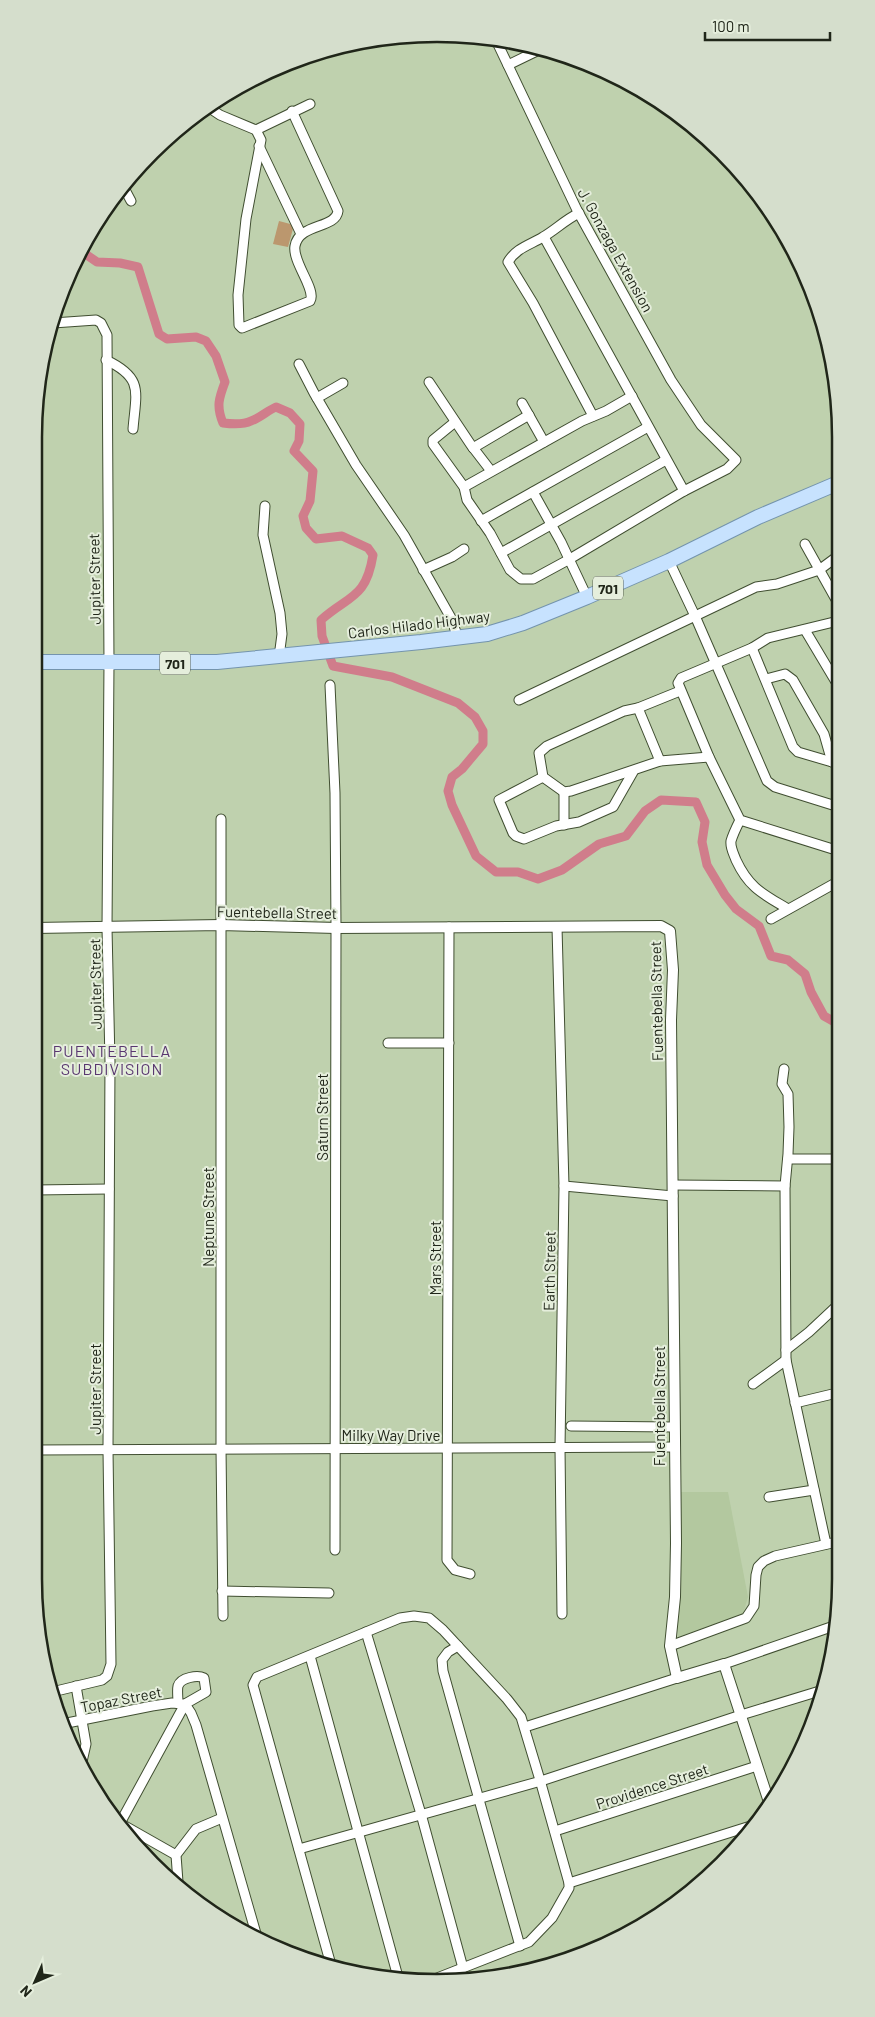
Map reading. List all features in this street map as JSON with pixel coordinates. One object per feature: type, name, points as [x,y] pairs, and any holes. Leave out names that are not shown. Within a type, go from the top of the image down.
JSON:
[{"type":"main road","name":"Carlos Hilado Highway","points":[[42,662],[217,662],[487,634],[510,628],[587,597],[669,561],[758,517],[832,486]]},
{"type":"street","name":"J. Gonzaga Extension","points":[[500,48],[578,213],[671,380],[701,425],[736,460],[727,469],[684,491]]},
{"type":"street","points":[[508,65],[531,54]]},
{"type":"street","points":[[256,130],[292,111],[310,104]]},
{"type":"street","points":[[214,112],[220,116],[256,130],[260,136],[247,212],[238,295],[238,318],[239,325],[242,328],[310,301],[312,298],[296,257],[295,244],[301,234],[334,219],[338,211],[292,111]]},
{"type":"street","points":[[259,146],[301,234]]},
{"type":"street","points":[[127,193],[131,201]]},
{"type":"street","points":[[578,213],[556,226],[544,237],[518,250],[508,262],[533,303],[593,416]]},
{"type":"street","points":[[455,422],[432,441],[464,487],[467,500],[482,521],[510,570],[521,579],[533,578],[568,560],[684,491],[544,237]]},
{"type":"street","name":"Jupiter Street","points":[[60,322],[89,320],[101,323],[107,335],[109,663],[107,928],[108,1450],[111,1664],[107,1676],[95,1682],[76,1686]]},
{"type":"street","points":[[106,360],[122,368],[131,376],[136,386],[133,429]]},
{"type":"street","points":[[299,364],[356,465],[404,535],[451,618],[458,638]]},
{"type":"street","points":[[429,382],[473,448],[491,471]]},
{"type":"street","points":[[317,398],[343,383]]},
{"type":"street","points":[[464,487],[632,396]]},
{"type":"street","points":[[522,403],[544,442]]},
{"type":"street","points":[[473,448],[529,415]]},
{"type":"street","points":[[482,521],[648,427]]},
{"type":"street","points":[[501,552],[666,460]]},
{"type":"street","points":[[533,492],[587,597]]},
{"type":"street","points":[[265,506],[263,535],[280,613],[282,634],[279,657]]},
{"type":"street","points":[[805,544],[832,593]]},
{"type":"street","points":[[423,570],[452,557],[464,549]]},
{"type":"street","points":[[520,700],[756,587],[777,584],[819,570],[832,560]]},
{"type":"street","points":[[669,561],[695,616],[766,781],[775,787],[832,805]]},
{"type":"street","points":[[832,623],[773,636],[752,648],[681,678],[678,683],[709,757],[740,820],[832,849]]},
{"type":"street","points":[[805,630],[832,675]]},
{"type":"street","points":[[752,648],[793,747],[798,752],[832,762]]},
{"type":"street","points":[[766,679],[785,674],[793,680],[824,734],[832,755]]},
{"type":"street","name":"Saturn Street","points":[[330,685],[335,793],[336,928],[335,1550]]},
{"type":"street","points":[[680,690],[624,712],[541,749],[539,756],[543,777],[564,792],[577,790],[620,774],[633,772],[660,761],[709,757]]},
{"type":"street","points":[[638,708],[660,761]]},
{"type":"street","points":[[543,777],[500,798],[499,803],[514,833],[520,838],[527,838],[545,830],[579,822],[615,805],[633,772]]},
{"type":"street","points":[[564,792],[564,825]]},
{"type":"street","name":"Neptune Street","points":[[221,819],[221,1448],[223,1616]]},
{"type":"street","points":[[740,820],[731,841],[731,848],[748,882],[760,893],[788,909]]},
{"type":"street","points":[[771,919],[832,885]]},
{"type":"street","name":"Fuentebella Street","points":[[42,928],[221,925],[336,928],[661,926],[670,931],[673,970],[671,1020],[675,1597],[670,1646],[677,1678]]},
{"type":"street","name":"Mars Street","points":[[449,927],[447,1560],[455,1570],[470,1574]]},
{"type":"street","name":"Earth Street","points":[[557,927],[564,1186],[560,1448],[562,1614]]},
{"type":"street","points":[[388,1043],[449,1043]]},
{"type":"street","points":[[784,1069],[782,1084],[788,1098],[788,1159],[785,1186],[786,1360],[826,1544]]},
{"type":"street","points":[[788,1159],[832,1160]]},
{"type":"street","points":[[564,1186],[673,1191],[785,1186]]},
{"type":"street","points":[[42,1190],[109,1189]]},
{"type":"street","points":[[786,1350],[832,1310]]},
{"type":"street","points":[[753,1384],[786,1360]]},
{"type":"street","points":[[795,1403],[832,1394]]},
{"type":"street","points":[[571,1426],[674,1427]]},
{"type":"street","name":"Milky Way Drive","points":[[42,1450],[674,1447]]},
{"type":"street","points":[[769,1497],[814,1490]]},
{"type":"street","points":[[670,1646],[746,1618],[754,1606],[756,1574],[758,1567],[764,1560],[832,1543]]},
{"type":"street","points":[[222,1591],[329,1593]]},
{"type":"street","points":[[329,1959],[253,1686],[257,1678],[366,1632],[400,1618],[422,1616],[429,1618],[458,1646],[514,1708],[525,1728],[570,1888],[552,1918],[537,1935],[520,1946],[447,1974]]},
{"type":"street","points":[[525,1728],[724,1664],[829,1628]]},
{"type":"street","points":[[366,1632],[421,1814],[463,1968]]},
{"type":"street","points":[[458,1646],[448,1652],[442,1660],[443,1671],[520,1946]]},
{"type":"street","points":[[310,1656],[397,1972]]},
{"type":"street","points":[[724,1664],[767,1797]]},
{"type":"street","points":[[58,1690],[76,1686],[86,1744],[84,1755]]},
{"type":"street","points":[[299,1849],[541,1781],[816,1692]]},
{"type":"street","points":[[121,1816],[181,1704],[196,1725],[255,1930]]},
{"type":"street","name":"Topaz Street","points":[[70,1722],[181,1704]]},
{"type":"street","name":"Providence Street","points":[[555,1831],[757,1766]]},
{"type":"street","points":[[178,1877],[176,1855],[196,1829],[222,1818]]},
{"type":"street","points":[[569,1883],[744,1828]]},
{"type":"street","points":[[134,1832],[176,1855]]},
{"type":"shaded area","points":[[279,221],[294,225],[288,247],[273,244]]},
{"type":"shaded area","points":[[679,1492],[728,1492],[748,1597],[743,1614],[678,1637]]},
{"type":"waterway","points":[[87,255],[97,262],[120,263],[138,267],[159,334],[167,339],[196,337],[206,341],[216,356],[225,382],[219,402],[223,423],[237,424],[248,422],[276,407],[290,413],[300,424],[299,441],[294,451],[313,471],[310,501],[303,516],[306,528],[316,539],[342,536],[368,548],[373,555],[370,569],[361,588],[355,595],[321,620],[322,636],[333,666],[392,677],[458,703],[475,717],[483,731],[483,744],[462,769],[452,777],[448,791],[452,805],[476,856],[496,872],[518,872],[538,879],[562,870],[599,844],[626,836],[645,811],[661,800],[696,802],[705,822],[702,842],[707,865],[725,895],[736,909],[759,926],[771,956],[788,960],[805,974],[811,992],[824,1016],[832,1020]]},
{"type":"district","name":"PUENTEBELLA SUBDIVISION","points":[[112,1059]]}]
